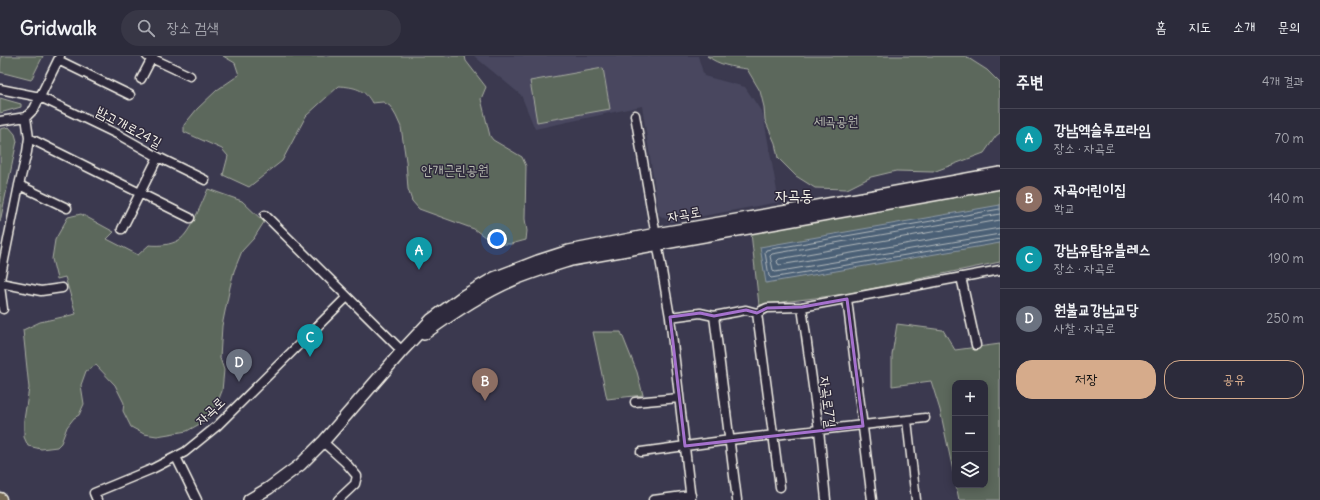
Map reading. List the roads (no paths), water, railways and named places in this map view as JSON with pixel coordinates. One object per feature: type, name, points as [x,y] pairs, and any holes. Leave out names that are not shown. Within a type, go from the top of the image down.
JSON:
[{"type":"main road","name":"자곡로","points":[[657,239],[874,196],[1000,173]]},
{"type":"main road","name":"자곡로","points":[[249,500],[269,488],[300,464],[323,442],[430,320],[465,295],[494,278],[569,251],[657,239],[1000,183]]},
{"type":"street","points":[[141,79],[150,57],[190,76]]},
{"type":"street","name":"밤고개로24길","points":[[26,117],[34,110],[59,58],[130,95]]},
{"type":"street","points":[[0,89],[40,97]]},
{"type":"street","name":"밤고개로24길","points":[[40,97],[119,135],[158,157],[205,180]]},
{"type":"street","points":[[635,115],[670,317],[691,498],[653,500]]},
{"type":"street","points":[[0,121],[26,117],[29,138],[0,280]]},
{"type":"street","points":[[29,138],[190,218]]},
{"type":"street","points":[[122,229],[158,157]]},
{"type":"street","points":[[19,185],[68,208]]},
{"type":"street","points":[[265,215],[402,351]]},
{"type":"street","points":[[670,317],[700,313],[714,316],[746,310],[757,313],[767,308],[802,307],[1000,270]]},
{"type":"street","points":[[961,277],[976,345]]},
{"type":"street","points":[[3,309],[0,285],[41,291],[62,288]]},
{"type":"street","name":"자곡로","points":[[97,500],[94,493],[152,469],[185,452],[217,426],[347,297]]},
{"type":"street","points":[[847,299],[872,500]]},
{"type":"street","name":"자곡로7길","points":[[802,307],[819,430],[826,500]]},
{"type":"street","points":[[757,313],[780,487]]},
{"type":"street","points":[[714,316],[737,500]]},
{"type":"street","points":[[635,402],[679,398]]},
{"type":"street","points":[[641,452],[730,440],[925,418]]},
{"type":"street","points":[[907,420],[916,500]]},
{"type":"street","points":[[323,442],[345,462],[357,476],[356,484],[338,500]]},
{"type":"street","points":[[176,457],[197,500]]},
{"type":"water","points":[[1000,205],[1000,243],[766,283],[760,247]]},
{"type":"place","name":"강남엑슬루프라임","points":[[419,270]]},
{"type":"place","name":"강남유탑유블레스","points":[[310,357]]},
{"type":"place","name":"원불교강남교당","points":[[239,382]]},
{"type":"place","name":"자곡어린이집","points":[[485,401]]},
{"type":"district","name":"자곡동","points":[[794,195]]},
{"type":"park label","name":"세곡공원","points":[[836,121]]},
{"type":"park label","name":"안개근린공원","points":[[455,170]]}]
